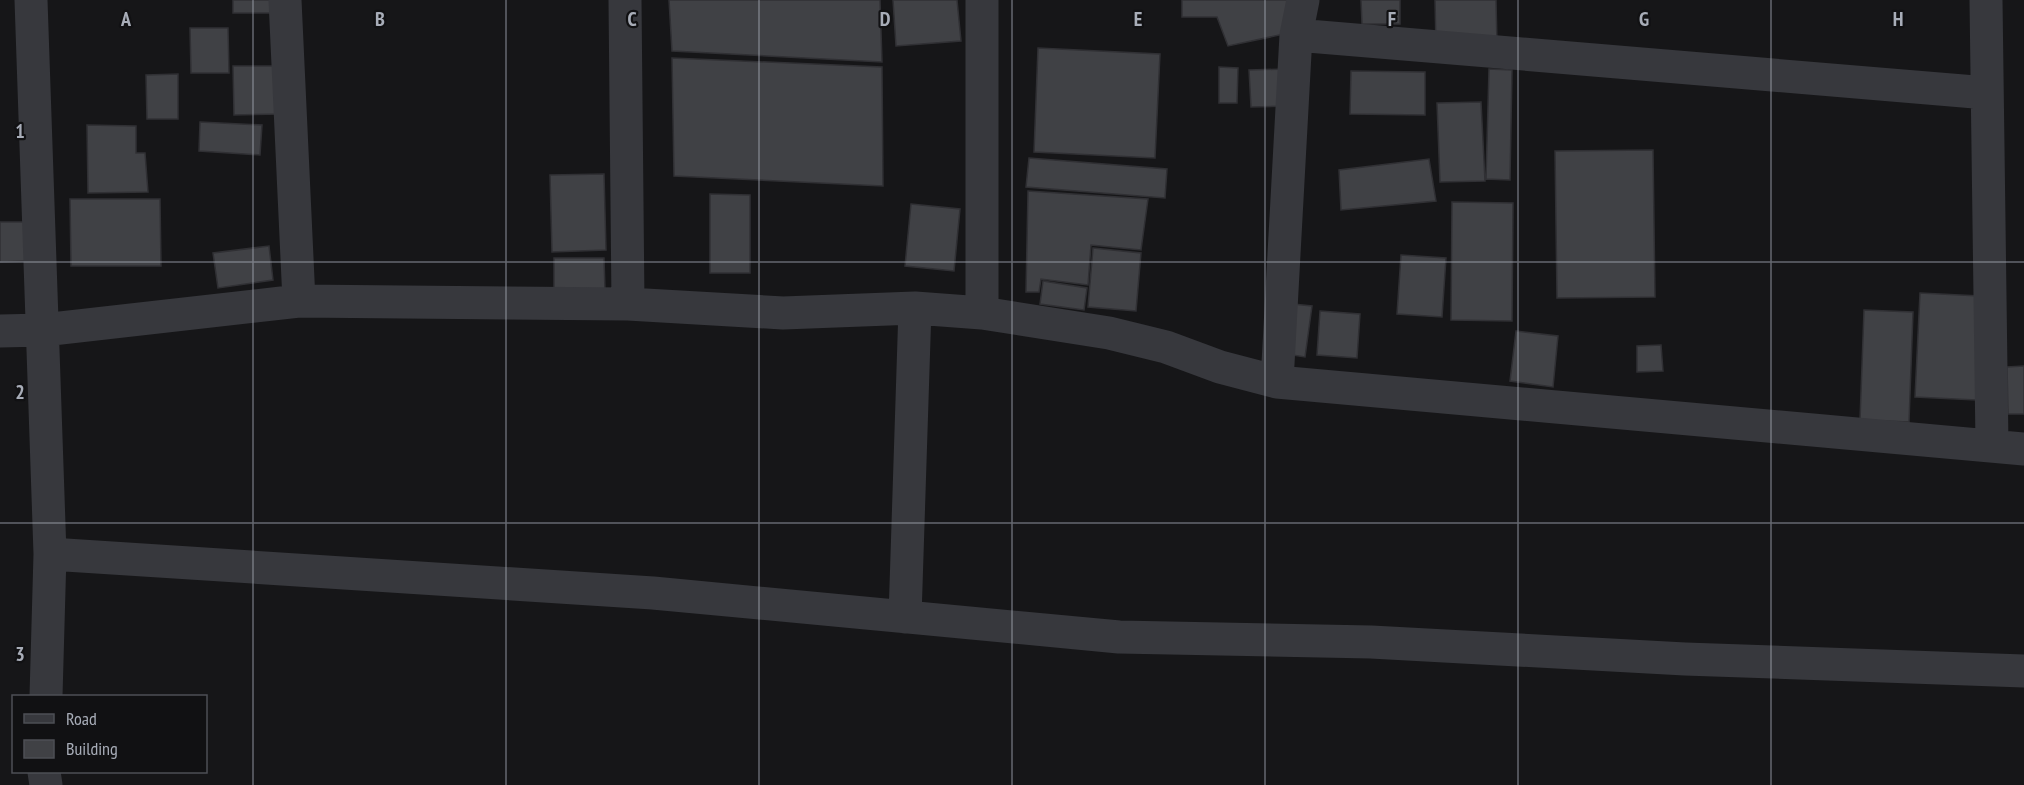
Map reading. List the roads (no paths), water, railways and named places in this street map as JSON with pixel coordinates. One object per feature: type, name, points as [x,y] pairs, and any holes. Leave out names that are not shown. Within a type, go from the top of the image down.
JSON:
[{"type":"street","points":[[31,0],[50,554],[46,695]]},
{"type":"street","points":[[285,0],[299,301]]},
{"type":"street","points":[[626,0],[627,304]]},
{"type":"street","points":[[982,0],[982,313]]},
{"type":"street","points":[[1277,381],[1296,35],[1303,0]]},
{"type":"street","points":[[1986,0],[1992,444]]},
{"type":"street","points":[[1296,35],[1987,93]]},
{"type":"street","points":[[0,331],[44,330],[299,301],[627,304],[783,313],[915,308],[982,313],[1109,333],[1166,347],[1220,367],[1277,381],[2024,448]]},
{"type":"street","points":[[905,617],[915,308]]},
{"type":"street","points":[[50,554],[653,593],[1119,637],[1371,642],[1685,659],[2024,671]]}]
